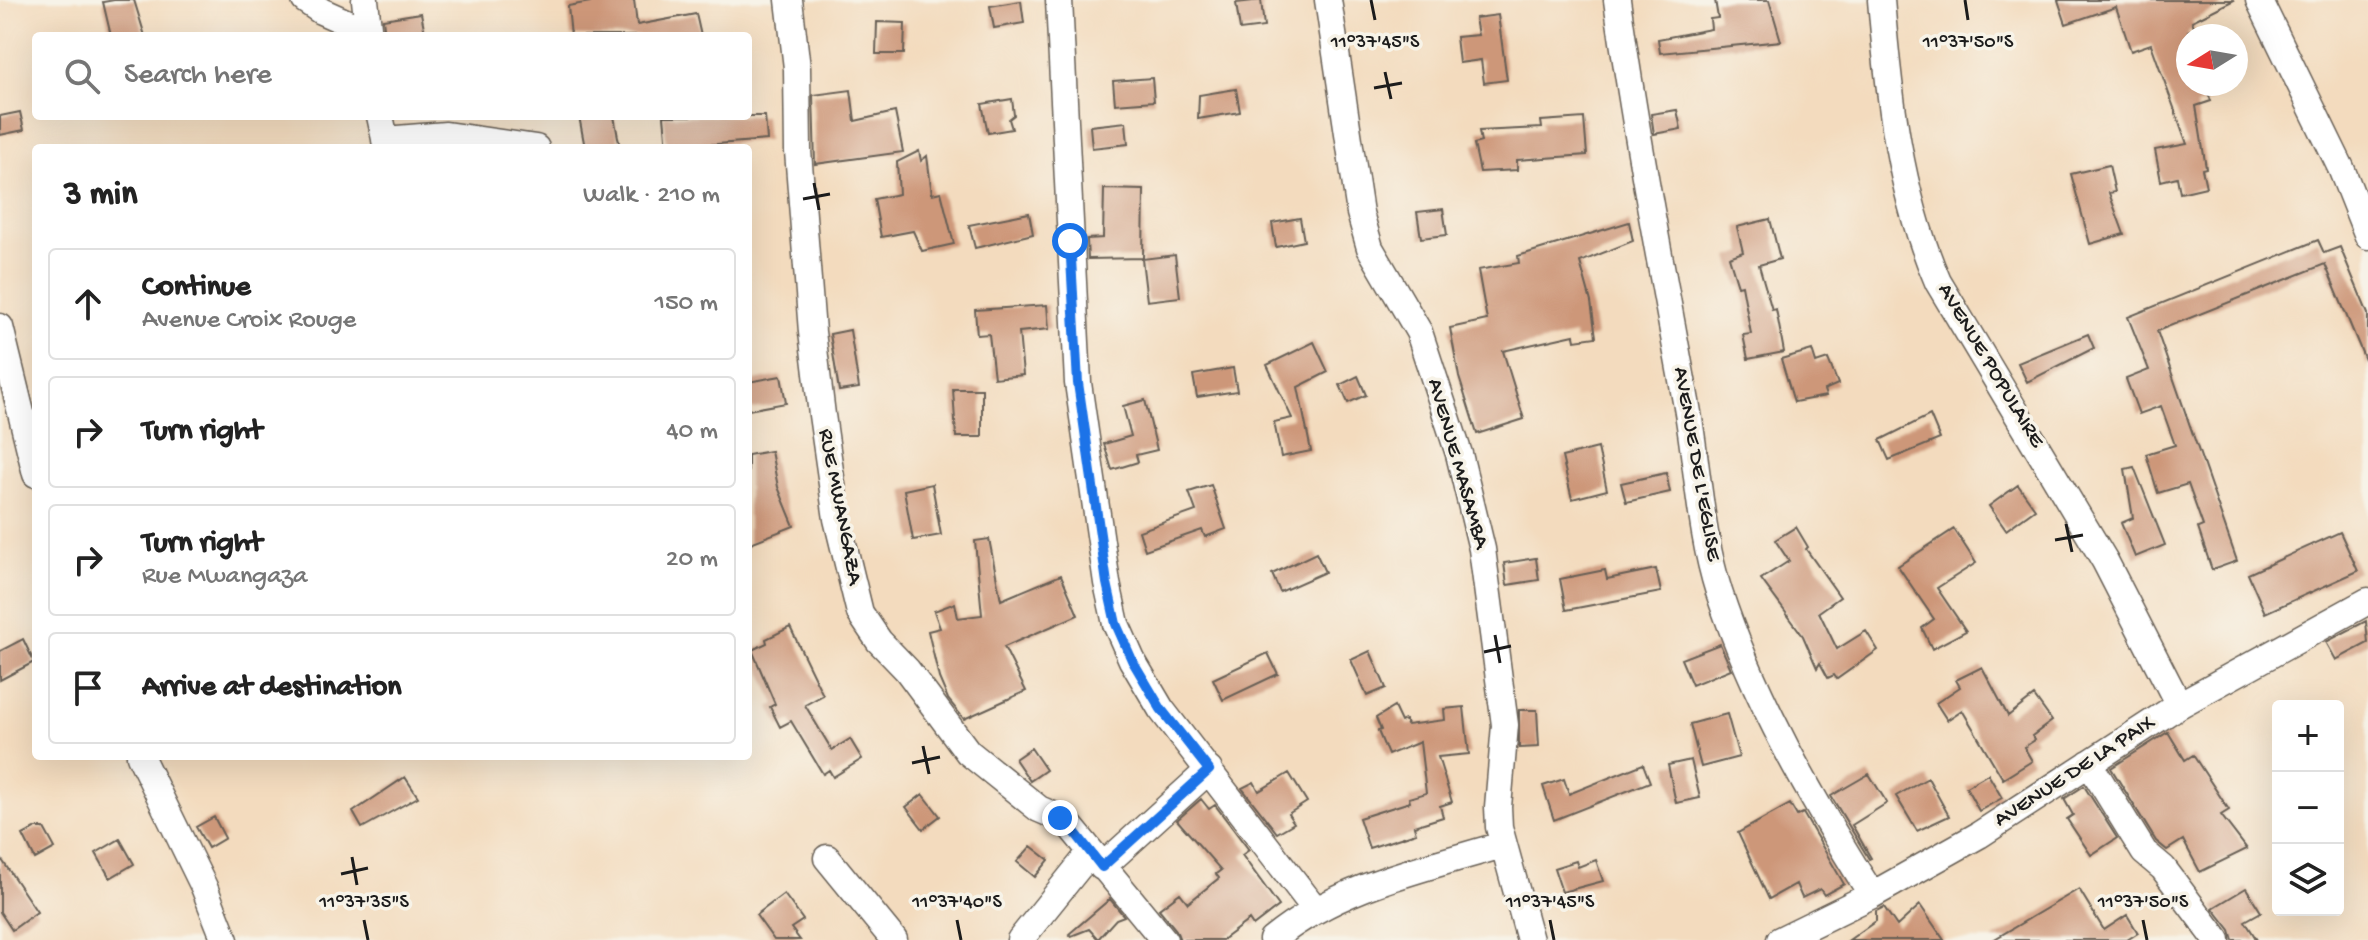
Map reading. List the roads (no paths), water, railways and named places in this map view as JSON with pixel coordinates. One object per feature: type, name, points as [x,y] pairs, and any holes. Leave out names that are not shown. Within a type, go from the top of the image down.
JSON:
[{"type":"street","points":[[305,0],[365,32]]},
{"type":"street","points":[[365,0],[369,32]]},
{"type":"street","name":"RUE MWANGAZA","points":[[789,0],[797,68],[798,151],[812,332],[828,471],[860,613],[968,752],[1039,809],[1070,826],[1164,940]]},
{"type":"street","points":[[1059,0],[1078,383],[1107,583],[1116,624],[1132,660],[1161,709],[1315,909]]},
{"type":"street","name":"AVENUE MASAMBA","points":[[1328,0],[1352,166],[1370,248],[1419,332],[1459,454],[1482,549],[1505,725],[1498,807],[1502,845],[1530,940]]},
{"type":"street","name":"AVENUE DE L'EGLISE","points":[[1617,0],[1633,113],[1718,589],[1755,683],[1778,730],[1837,840],[1872,895]]},
{"type":"street","name":"AVENUE POPULAIRE","points":[[1881,0],[1888,83],[1907,190],[1921,244],[1938,282],[2105,561],[2179,705]]},
{"type":"street","points":[[2259,0],[2341,168],[2368,236]]},
{"type":"street","points":[[384,135],[446,135],[508,144]]},
{"type":"street","points":[[0,327],[32,458]]},
{"type":"street","name":"AVENUE DE LA PAIX","points":[[1780,940],[1872,895],[1979,835],[2179,705],[2368,601]]},
{"type":"street","points":[[142,760],[204,887],[225,940]]},
{"type":"street","points":[[2089,763],[2144,852],[2163,868],[2217,940]]},
{"type":"street","points":[[1020,940],[1096,860],[1209,770]]},
{"type":"street","points":[[1272,940],[1315,909],[1370,884],[1502,845]]},
{"type":"street","points":[[827,858],[894,940]]}]
